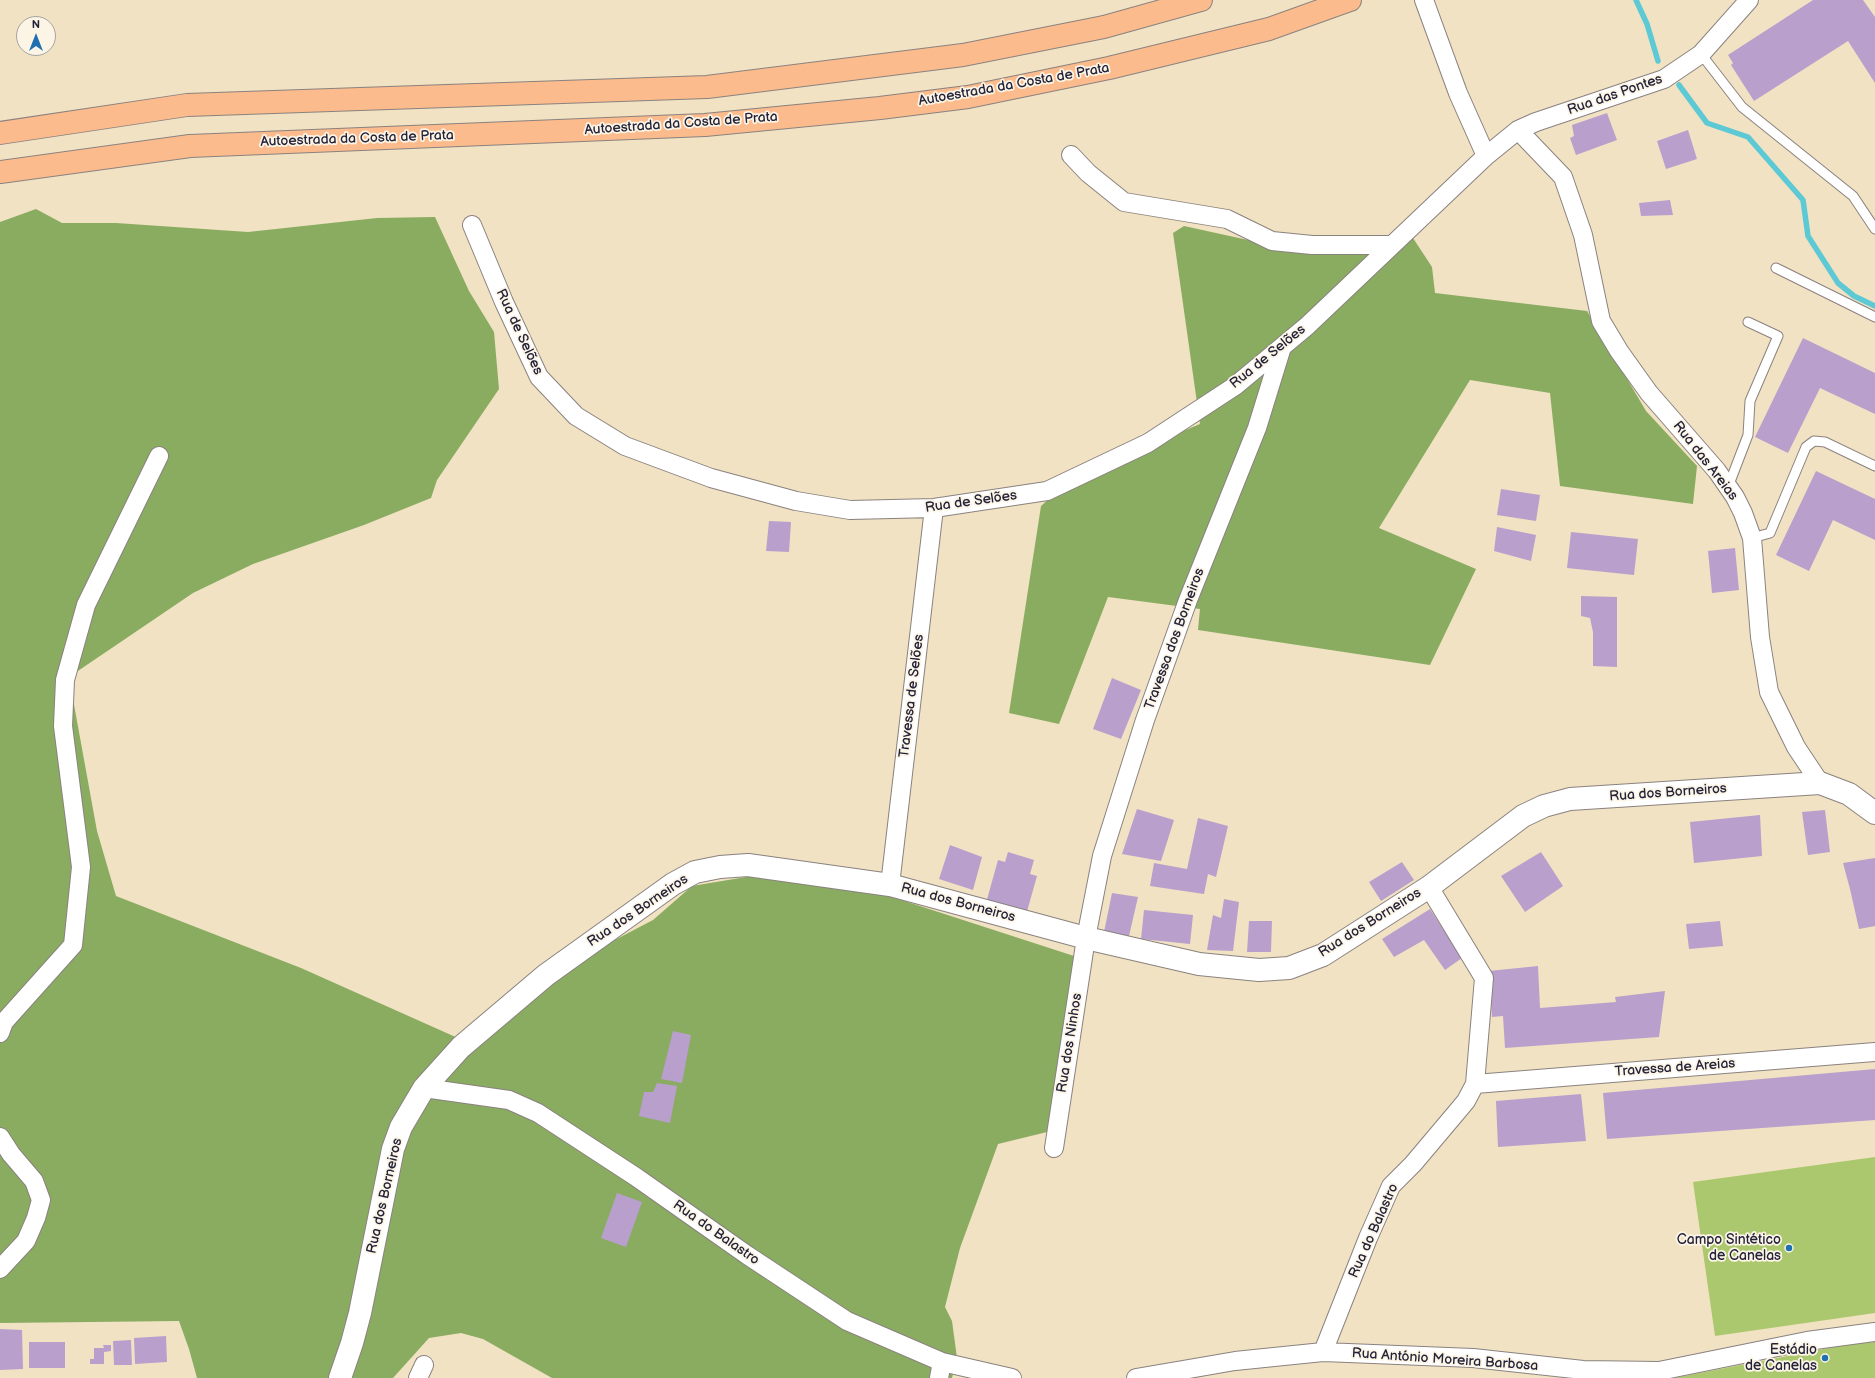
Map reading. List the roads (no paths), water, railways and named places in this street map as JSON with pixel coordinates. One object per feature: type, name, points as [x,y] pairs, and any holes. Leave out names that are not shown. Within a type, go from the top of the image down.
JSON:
[{"type":"highway","points":[[0,134],[187,105],[707,86],[963,55],[1104,27],[1201,0]]},
{"type":"highway","name":"Autoestrada da Costa de Prata","points":[[0,172],[190,146],[705,126],[880,108],[968,97],[1109,68],[1269,28],[1350,0]]},
{"type":"street","points":[[1424,0],[1458,93],[1486,156]]},
{"type":"street","name":"Rua das Pontes","points":[[1486,156],[1518,130],[1536,122],[1664,79],[1701,54],[1749,0]]},
{"type":"street","name":"Rua das Areias","points":[[1518,130],[1563,177],[1583,236],[1601,321],[1619,352],[1649,393],[1697,447],[1728,487],[1743,513],[1752,538],[1760,637],[1769,692],[1796,747],[1820,783]]},
{"type":"street","points":[[1071,155],[1088,173],[1124,202],[1227,220],[1272,241],[1312,245],[1390,245]]},
{"type":"street","name":"Rua de Selões","points":[[472,225],[504,302],[539,378],[576,416],[625,446],[711,478],[796,501],[850,510],[934,508],[1047,491],[1148,443],[1235,386],[1307,326],[1390,245],[1486,156]]},
{"type":"street","name":"Travessa dos Borneiros","points":[[1086,938],[1102,856],[1145,720],[1188,600],[1257,428],[1282,347]]},
{"type":"street","points":[[1,1024],[73,945],[81,867],[63,726],[65,680],[86,605],[159,456]]},
{"type":"street","name":"Travessa de Selões","points":[[890,885],[934,508]]},
{"type":"street","points":[[1820,783],[1849,794],[1875,813]]},
{"type":"street","name":"Rua dos Borneiros","points":[[340,1378],[360,1314],[393,1149],[401,1127],[424,1088],[461,1047],[546,975],[673,884],[696,872],[720,867],[748,865],[890,885],[1086,938],[1199,964],[1251,969],[1289,968],[1323,955],[1429,887],[1523,816],[1544,806],[1570,799],[1820,783]]},
{"type":"street","name":"Rua do Balastro","points":[[1323,1352],[1368,1238],[1391,1186],[1413,1164],[1466,1101],[1476,1084],[1484,978],[1429,887]]},
{"type":"street","name":"Rua dos Ninhos","points":[[1054,1148],[1086,938]]},
{"type":"street","name":"Travessa de Areias","points":[[1476,1084],[1875,1052]]},
{"type":"street","name":"Rua do Balastro","points":[[424,1088],[509,1100],[538,1113],[636,1177],[747,1255],[847,1321],[940,1370],[1012,1378]]},
{"type":"street","points":[[0,1137],[11,1154],[34,1181],[40,1200],[36,1218],[26,1241],[0,1269]]},
{"type":"street","name":"Rua António Moreira Barbosa","points":[[1323,1352],[1473,1358],[1583,1370],[1659,1371],[1807,1341],[1875,1332]]},
{"type":"street","points":[[1136,1378],[1234,1361],[1323,1352]]},
{"type":"lane","points":[[1701,54],[1742,107],[1853,196],[1875,229]]},
{"type":"lane","points":[[1776,268],[1875,317]]},
{"type":"lane","points":[[1728,487],[1748,435],[1750,401],[1778,336],[1748,322]]},
{"type":"lane","points":[[1752,538],[1770,533],[1806,447],[1814,441],[1825,442],[1875,466]]},
{"type":"waterway","points":[[1636,0],[1647,24],[1658,61]]},
{"type":"waterway","points":[[1679,85],[1707,123],[1748,137],[1803,200],[1808,236],[1838,283],[1854,296],[1875,306]]},
{"type":"place","name":"Campo Sintético de Canelas","points":[[1789,1248]]},
{"type":"place","name":"Estádio de Canelas","points":[[1825,1358]]}]
